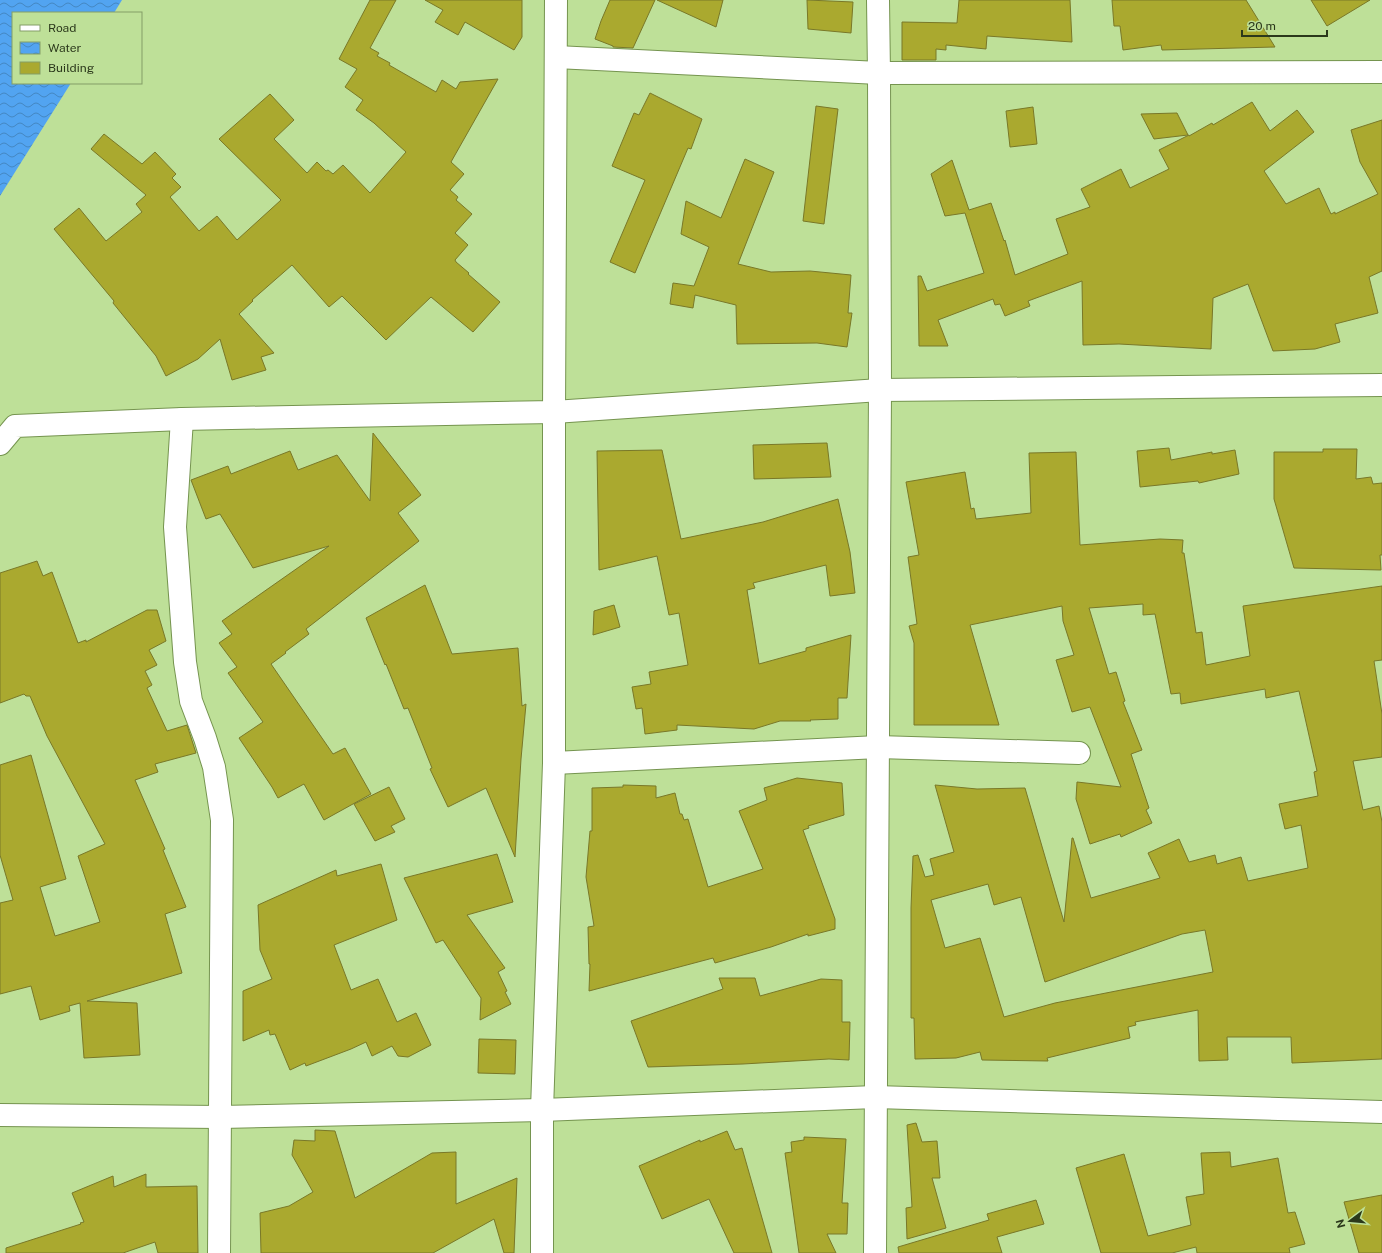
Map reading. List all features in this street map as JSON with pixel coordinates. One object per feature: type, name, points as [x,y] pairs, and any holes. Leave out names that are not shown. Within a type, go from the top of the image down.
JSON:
[{"type":"street","points":[[542,1253],[542,1110],[554,763],[556,0]]},
{"type":"street","points":[[875,1253],[880,390],[880,73],[878,0]]},
{"type":"street","points":[[556,57],[880,73],[1382,72]]},
{"type":"street","points":[[0,444],[15,426],[182,418],[554,412],[880,390],[1382,385]]},
{"type":"street","points":[[182,418],[175,528],[185,662],[191,701],[214,767],[222,820],[219,1253]]},
{"type":"street","points":[[554,763],[878,747],[1079,753]]},
{"type":"street","points":[[0,1115],[221,1117],[542,1110],[875,1097],[1382,1112]]},
{"type":"water","points":[[0,0],[122,0],[115,12],[12,12],[12,84],[70,84],[0,196]]},
{"type":"building","points":[[370,0],[396,0],[370,48],[379,53],[377,56],[390,63],[389,65],[436,92],[442,80],[456,89],[460,82],[498,79],[451,162],[464,174],[450,190],[458,197],[456,200],[472,214],[455,233],[468,245],[455,260],[469,273],[468,274],[500,302],[473,332],[431,297],[386,340],[342,296],[329,307],[292,265],[252,300],[253,301],[239,314],[274,353],[261,357],[266,370],[232,380],[220,339],[198,359],[166,376],[156,356],[113,303],[114,301],[54,229],[79,208],[106,241],[142,212],[136,204],[146,195],[91,149],[104,134],[142,164],[155,152],[176,174],[172,178],[181,187],[170,197],[199,231],[217,216],[237,240],[281,200],[219,139],[270,94],[294,120],[274,139],[307,173],[317,162],[326,171],[328,170],[333,174],[343,165],[370,193],[406,152],[374,123],[356,110],[363,100],[345,87],[357,69],[339,59]]},
{"type":"building","points":[[425,0],[522,0],[522,37],[514,50],[465,22],[458,35],[435,22],[443,10]]},
{"type":"building","points":[[610,0],[655,0],[633,48],[613,47],[595,39]]},
{"type":"building","points":[[657,0],[723,0],[716,27]]},
{"type":"building","points":[[807,0],[853,2],[851,33],[808,29]]},
{"type":"building","points":[[959,0],[1070,0],[1072,42],[987,36],[986,49],[946,45],[946,50],[936,49],[936,60],[902,60],[902,22],[957,23]]},
{"type":"building","points":[[1112,0],[1246,0],[1275,47],[1162,50],[1161,45],[1123,50],[1120,26],[1114,26]]},
{"type":"building","points":[[1311,0],[1370,0],[1327,26]]},
{"type":"building","points":[[650,93],[702,119],[691,149],[688,148],[635,273],[610,262],[645,180],[612,166],[634,113],[639,115]]},
{"type":"building","points":[[1252,102],[1270,131],[1297,110],[1314,132],[1264,171],[1286,204],[1319,188],[1331,214],[1335,212],[1335,214],[1378,194],[1360,162],[1351,130],[1382,120],[1382,271],[1369,277],[1378,313],[1335,324],[1340,342],[1315,349],[1273,351],[1248,284],[1213,298],[1211,349],[1119,344],[1083,345],[1082,281],[1028,301],[1030,306],[1005,316],[1000,304],[995,305],[993,299],[938,320],[948,346],[919,346],[918,276],[921,276],[927,291],[984,273],[965,213],[945,216],[931,174],[952,160],[969,210],[991,203],[1004,241],[1005,240],[1015,275],[1068,254],[1056,219],[1090,207],[1081,189],[1121,169],[1130,188],[1169,169],[1159,150],[1212,123],[1213,125]]},
{"type":"building","points":[[816,106],[838,109],[824,224],[803,221]]},
{"type":"building","points":[[1033,107],[1037,144],[1010,147],[1006,111]]},
{"type":"building","points":[[1177,113],[1188,135],[1154,139],[1141,114]]},
{"type":"building","points":[[745,159],[774,172],[738,264],[771,272],[810,271],[851,275],[848,313],[852,313],[847,347],[817,343],[737,344],[736,305],[695,295],[693,308],[670,304],[673,283],[694,286],[709,247],[681,234],[686,201],[721,218]]},
{"type":"building","points":[[373,433],[421,495],[398,513],[419,541],[306,629],[309,634],[271,664],[333,754],[345,748],[371,794],[324,820],[304,784],[278,798],[239,738],[263,722],[228,673],[237,667],[219,643],[232,634],[222,621],[329,546],[253,568],[220,514],[206,519],[191,480],[228,466],[231,474],[290,451],[298,470],[337,455],[370,501]]},
{"type":"building","points":[[827,443],[831,477],[754,479],[753,445]]},
{"type":"building","points":[[1169,448],[1171,460],[1212,452],[1212,454],[1235,450],[1239,474],[1199,483],[1198,481],[1140,487],[1137,451]]},
{"type":"building","points":[[1323,449],[1357,449],[1356,479],[1371,477],[1373,484],[1382,483],[1381,570],[1294,568],[1274,499],[1274,452],[1323,452]]},
{"type":"building","points":[[662,450],[681,539],[763,522],[838,499],[850,552],[855,593],[830,596],[826,565],[753,583],[755,588],[747,590],[759,664],[806,651],[806,648],[851,635],[847,698],[838,698],[838,719],[780,721],[754,729],[677,725],[677,730],[645,734],[642,708],[636,709],[632,687],[651,684],[649,672],[688,665],[679,613],[669,615],[657,556],[599,570],[597,451]]},
{"type":"building","points":[[1076,452],[1080,545],[1160,539],[1183,540],[1182,553],[1184,553],[1196,633],[1202,632],[1206,665],[1250,656],[1243,606],[1382,586],[1382,660],[1374,661],[1382,714],[1382,757],[1353,761],[1363,810],[1379,806],[1382,822],[1382,1059],[1292,1063],[1291,1037],[1227,1037],[1228,1060],[1199,1061],[1198,1010],[1135,1022],[1136,1025],[1128,1027],[1130,1038],[1047,1058],[1048,1061],[982,1060],[980,1052],[956,1058],[915,1059],[914,1018],[911,1018],[911,908],[913,856],[918,855],[925,877],[934,875],[930,859],[954,852],[935,785],[977,789],[1025,788],[1064,922],[1072,838],[1091,898],[1160,878],[1148,853],[1179,839],[1189,862],[1215,855],[1217,864],[1241,857],[1248,881],[1308,868],[1301,825],[1285,829],[1279,804],[1318,796],[1314,772],[1317,771],[1299,691],[1266,698],[1265,689],[1181,704],[1180,693],[1171,694],[1155,614],[1143,615],[1143,604],[1089,608],[1109,674],[1116,672],[1125,701],[1123,702],[1142,750],[1131,754],[1149,808],[1146,810],[1152,823],[1121,837],[1120,834],[1090,844],[1076,799],[1077,782],[1121,787],[1090,707],[1072,712],[1056,660],[1074,655],[1063,621],[1062,606],[970,625],[999,725],[914,725],[914,643],[909,626],[917,624],[908,557],[919,555],[906,482],[965,472],[971,509],[974,508],[976,519],[1031,513],[1029,453]],"holes":[[[988,884],[994,905],[1021,897],[1045,982],[1182,934],[1205,930],[1213,972],[1055,1003],[1004,1017],[980,938],[945,948],[931,900]]]},
{"type":"building","points":[[37,561],[43,576],[52,572],[78,643],[86,640],[86,642],[147,610],[157,610],[166,641],[149,650],[157,665],[145,671],[152,685],[147,688],[167,731],[187,725],[196,753],[155,764],[158,772],[135,780],[165,849],[163,850],[186,907],[165,914],[182,973],[87,1001],[137,1003],[140,1055],[84,1058],[80,1003],[69,1006],[70,1011],[40,1020],[31,986],[0,994],[0,903],[13,900],[0,855],[0,765],[31,755],[66,879],[40,887],[55,936],[100,922],[78,856],[105,844],[47,736],[30,696],[26,696],[24,694],[0,703],[0,573]]},
{"type":"building","points":[[425,585],[452,654],[518,648],[522,706],[526,704],[515,857],[486,788],[448,807],[430,769],[432,768],[408,708],[404,709],[366,618]]},
{"type":"building","points":[[614,605],[620,627],[593,635],[594,611]]},
{"type":"building","points":[[797,778],[842,783],[844,815],[808,826],[809,828],[803,830],[835,919],[835,929],[808,936],[808,934],[771,947],[715,963],[713,958],[589,991],[590,964],[588,927],[594,926],[586,877],[590,831],[592,831],[592,788],[623,787],[623,785],[656,786],[656,798],[675,793],[680,814],[682,814],[684,820],[688,819],[708,887],[763,869],[739,811],[767,800],[764,788]]},
{"type":"building","points":[[389,787],[405,819],[391,826],[395,832],[375,841],[354,804]]},
{"type":"building","points":[[497,854],[513,902],[467,915],[505,968],[498,972],[511,1004],[480,1020],[481,998],[443,940],[436,943],[404,878]]},
{"type":"building","points":[[381,864],[397,920],[334,945],[351,990],[378,979],[397,1022],[416,1013],[431,1045],[408,1057],[398,1056],[392,1046],[372,1056],[366,1042],[306,1066],[305,1063],[290,1070],[275,1034],[270,1035],[269,1030],[243,1041],[243,991],[272,979],[260,950],[258,905],[336,870],[337,876]]},
{"type":"building","points":[[719,978],[755,978],[760,996],[821,979],[842,980],[842,1022],[850,1022],[849,1060],[829,1059],[648,1067],[631,1021],[723,989]]},
{"type":"building","points":[[479,1039],[516,1040],[515,1074],[478,1073]]},
{"type":"building","points":[[916,1123],[922,1142],[937,1141],[940,1178],[932,1178],[946,1228],[907,1239],[906,1208],[912,1207],[907,1125]]},
{"type":"building","points":[[315,1130],[335,1131],[355,1198],[432,1153],[456,1152],[456,1204],[517,1178],[514,1253],[504,1253],[494,1219],[433,1253],[261,1253],[260,1213],[289,1206],[313,1192],[292,1155],[294,1140],[315,1141]]},
{"type":"building","points":[[727,1131],[735,1150],[742,1148],[772,1253],[734,1253],[709,1199],[662,1219],[639,1166],[700,1140],[700,1142]]},
{"type":"building","points":[[804,1137],[846,1139],[842,1203],[848,1203],[847,1234],[827,1234],[836,1253],[799,1253],[785,1153],[792,1152],[791,1142],[804,1140]]},
{"type":"building","points":[[1230,1152],[1231,1167],[1278,1158],[1288,1213],[1295,1212],[1305,1244],[1289,1248],[1290,1253],[1197,1253],[1196,1247],[1172,1253],[1101,1253],[1076,1168],[1124,1154],[1148,1236],[1191,1225],[1186,1197],[1204,1194],[1201,1153]]},
{"type":"building","points":[[146,1174],[146,1187],[197,1186],[198,1253],[158,1253],[155,1242],[123,1253],[6,1253],[6,1248],[84,1222],[72,1193],[113,1176],[114,1187]]},
{"type":"building","points":[[1382,1195],[1382,1253],[1359,1253],[1344,1202]]},
{"type":"building","points":[[1036,1200],[1044,1224],[997,1237],[1002,1253],[899,1253],[898,1247],[989,1220],[987,1214]]}]
